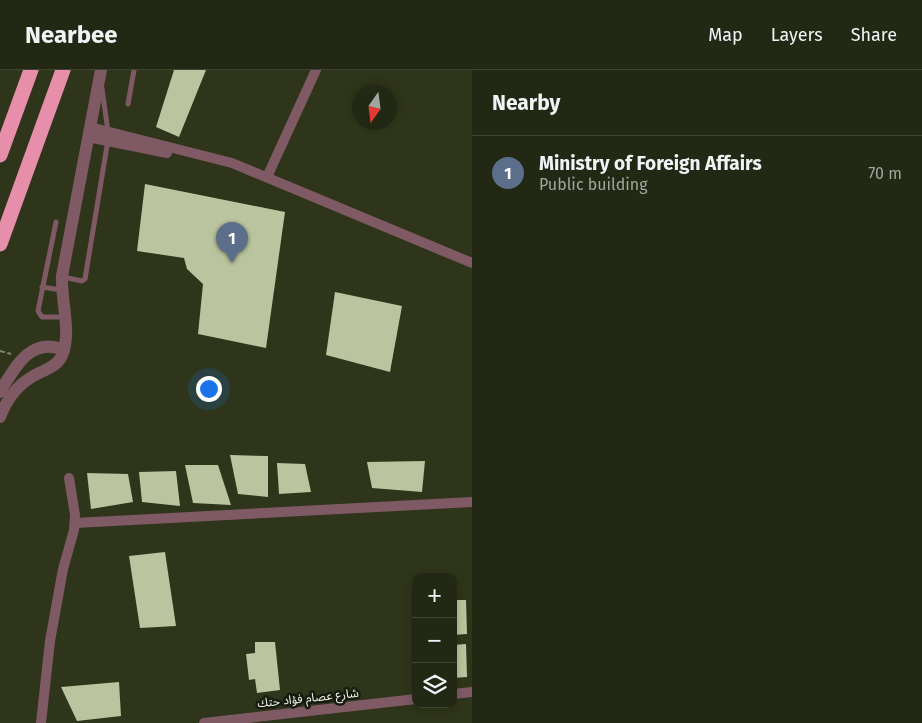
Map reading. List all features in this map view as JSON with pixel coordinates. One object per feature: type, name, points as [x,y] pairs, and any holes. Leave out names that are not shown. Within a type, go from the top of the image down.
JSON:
[{"type":"highway","points":[[0,153],[31,70]]},
{"type":"highway","points":[[0,244],[63,70]]},
{"type":"street","points":[[267,177],[316,70]]},
{"type":"street","points":[[0,417],[8,401],[22,384],[53,367],[61,359],[64,350],[62,276],[101,73]]},
{"type":"street","points":[[89,132],[232,163],[472,263]]},
{"type":"street","points":[[0,392],[17,364],[32,350],[51,346],[64,350]]},
{"type":"street","points":[[41,723],[50,641],[63,569],[75,523],[70,478]]},
{"type":"street","points":[[75,523],[472,502]]},
{"type":"street","points":[[457,694],[472,692]]},
{"type":"street","name":"شارع عصام فؤاد حتك","points":[[204,723],[265,719],[412,699]]},
{"type":"lane","points":[[128,104],[134,70]]},
{"type":"lane","points":[[62,276],[82,282],[86,279],[108,136],[101,73]]},
{"type":"lane","points":[[56,222],[38,311],[42,317],[64,317]]},
{"type":"lane","points":[[42,287],[61,290]]},
{"type":"building","points":[[174,70],[206,70],[179,137],[156,127]]},
{"type":"building","points":[[145,184],[285,212],[266,348],[198,334],[203,284],[187,269],[184,258],[137,251]]},
{"type":"building","points":[[335,292],[402,306],[390,372],[326,355]]},
{"type":"building","points":[[230,455],[268,456],[268,497],[238,494]]},
{"type":"building","points":[[425,461],[422,492],[372,488],[367,462]]},
{"type":"building","points":[[277,463],[305,464],[311,492],[279,494]]},
{"type":"building","points":[[185,465],[218,465],[231,505],[193,503]]},
{"type":"building","points":[[176,471],[180,506],[142,502],[139,472]]},
{"type":"building","points":[[87,473],[128,474],[133,502],[91,509]]},
{"type":"building","points":[[165,552],[176,626],[140,628],[129,556]]},
{"type":"building","points":[[457,600],[466,600],[467,634],[457,635]]},
{"type":"building","points":[[255,642],[275,642],[280,690],[257,693],[255,679],[249,680],[246,654],[255,653]]},
{"type":"building","points":[[466,644],[467,677],[457,678],[457,645]]},
{"type":"building","points":[[119,682],[121,716],[77,721],[61,687]]},
{"type":"place","name":"Ministry of Foreign Affairs","points":[[232,263]]}]
